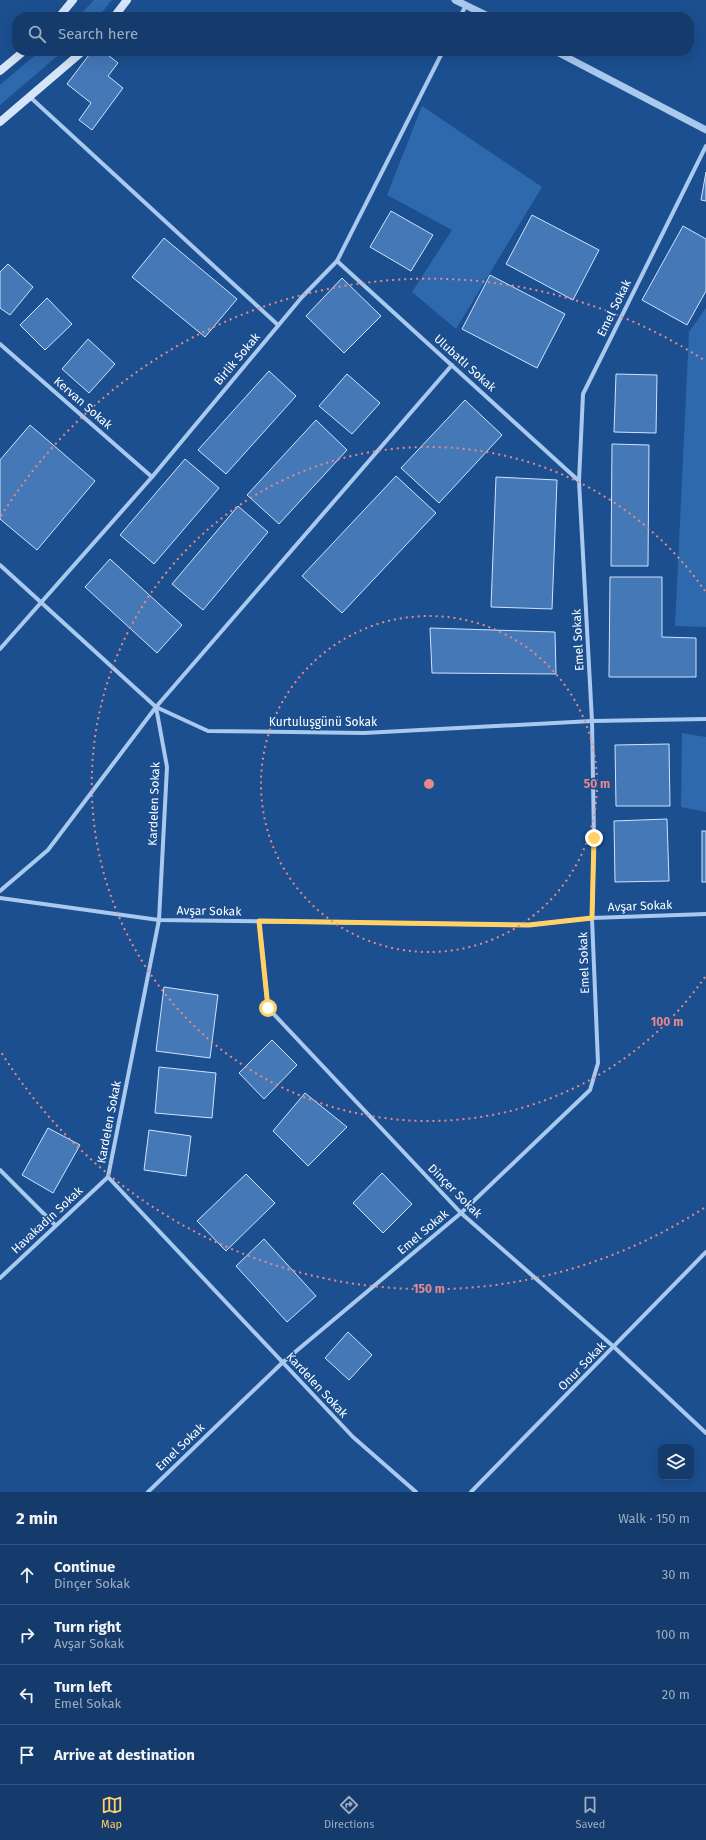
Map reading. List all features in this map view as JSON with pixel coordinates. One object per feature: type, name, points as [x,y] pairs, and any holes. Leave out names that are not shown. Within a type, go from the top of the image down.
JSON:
[{"type":"main road","points":[[63,12],[73,0]]},
{"type":"main road","points":[[118,12],[127,0]]},
{"type":"main road","points":[[0,71],[18,56]]},
{"type":"main road","points":[[0,122],[77,56]]},
{"type":"street","points":[[455,0],[481,12]]},
{"type":"street","points":[[462,12],[466,4]]},
{"type":"street","name":"Birlik Sokak","points":[[0,649],[152,477],[302,297],[337,261],[440,56]]},
{"type":"street","points":[[565,56],[706,130]]},
{"type":"street","points":[[30,97],[278,325]]},
{"type":"street","name":"Emel Sokak","points":[[148,1492],[282,1363],[461,1213],[590,1090],[598,1063],[592,918],[594,838],[592,721],[579,481],[583,394],[706,146]]},
{"type":"street","name":"Ulubatlı Sokak","points":[[337,261],[579,481]]},
{"type":"street","name":"Kervan Sokak","points":[[0,344],[152,477]]},
{"type":"street","points":[[0,891],[48,850],[156,707],[452,364]]},
{"type":"street","name":"Kurtuluşgünü Sokak","points":[[0,566],[156,707],[208,731],[364,733],[592,721],[706,719]]},
{"type":"street","name":"Kardelen Sokak","points":[[156,707],[167,767],[159,920],[108,1177],[353,1437],[416,1492]]},
{"type":"street","name":"Avşar Sokak","points":[[0,898],[159,920],[529,925],[592,918],[706,914]]},
{"type":"street","name":"Dinçer Sokak","points":[[259,921],[268,1008],[461,1213],[614,1347],[706,1433]]},
{"type":"street","points":[[0,1170],[55,1225]]},
{"type":"street","name":"Havakadın Sokak","points":[[0,1278],[108,1177]]},
{"type":"street","name":"Onur Sokak","points":[[471,1492],[706,1252]]},
{"type":"shaded area","points":[[94,0],[112,0],[102,12],[83,12]]},
{"type":"shaded area","points":[[34,56],[57,56],[0,105],[0,85]]},
{"type":"shaded area","points":[[422,106],[542,187],[456,329],[412,292],[452,230],[387,195]]},
{"type":"shaded area","points":[[706,308],[706,627],[675,626],[689,332]]},
{"type":"shaded area","points":[[682,733],[706,737],[706,812],[681,807]]},
{"type":"building","points":[[88,56],[109,56],[118,63],[108,76],[123,88],[92,130],[79,120],[91,103],[67,84]]},
{"type":"building","points":[[706,172],[706,201],[701,200]]},
{"type":"building","points":[[391,211],[433,235],[411,271],[370,247]]},
{"type":"building","points":[[532,215],[599,250],[573,300],[506,264]]},
{"type":"building","points":[[683,226],[706,239],[706,291],[687,325],[642,300]]},
{"type":"building","points":[[164,238],[237,299],[205,337],[132,277]]},
{"type":"building","points":[[8,264],[33,287],[10,315],[0,308],[0,272]]},
{"type":"building","points":[[490,275],[565,314],[537,368],[462,329]]},
{"type":"building","points":[[342,278],[381,316],[344,353],[306,316]]},
{"type":"building","points":[[47,298],[72,324],[45,350],[20,325]]},
{"type":"building","points":[[88,339],[115,364],[89,393],[62,369]]},
{"type":"building","points":[[269,371],[296,396],[226,474],[198,450]]},
{"type":"building","points":[[347,374],[380,403],[352,434],[319,406]]},
{"type":"building","points":[[616,374],[657,375],[656,433],[614,432]]},
{"type":"building","points":[[465,400],[502,435],[439,503],[401,468]]},
{"type":"building","points":[[316,420],[347,450],[279,524],[247,495]]},
{"type":"building","points":[[30,425],[95,481],[37,550],[0,519],[0,460]]},
{"type":"building","points":[[612,444],[649,445],[648,566],[611,566]]},
{"type":"building","points":[[185,459],[219,488],[154,564],[120,535]]},
{"type":"building","points":[[396,476],[436,513],[342,613],[302,576]]},
{"type":"building","points":[[496,477],[557,480],[552,609],[491,607]]},
{"type":"building","points":[[238,506],[268,532],[203,610],[172,584]]},
{"type":"building","points":[[110,559],[182,625],[157,653],[85,587]]},
{"type":"building","points":[[610,577],[662,577],[662,637],[696,638],[696,677],[609,677]]},
{"type":"building","points":[[430,628],[555,632],[556,674],[432,673]]},
{"type":"building","points":[[669,744],[670,806],[616,806],[615,745]]},
{"type":"building","points":[[667,819],[669,881],[615,882],[614,821]]},
{"type":"building","points":[[702,831],[706,831],[706,882],[702,882]]},
{"type":"building","points":[[164,987],[218,995],[210,1058],[156,1051]]},
{"type":"building","points":[[272,1040],[297,1065],[264,1099],[239,1073]]},
{"type":"building","points":[[159,1067],[216,1073],[212,1118],[155,1113]]},
{"type":"building","points":[[305,1093],[347,1127],[308,1166],[273,1131]]},
{"type":"building","points":[[48,1128],[80,1145],[53,1193],[22,1175]]},
{"type":"building","points":[[149,1130],[191,1136],[186,1176],[144,1170]]},
{"type":"building","points":[[382,1173],[412,1204],[383,1233],[353,1203]]},
{"type":"building","points":[[246,1174],[275,1203],[226,1251],[197,1221]]},
{"type":"building","points":[[264,1239],[316,1296],[287,1322],[236,1266]]},
{"type":"building","points":[[348,1332],[372,1355],[349,1380],[325,1358]]},
{"type":"route","points":[[268,1008],[259,921],[529,925],[592,918],[594,838]]}]
